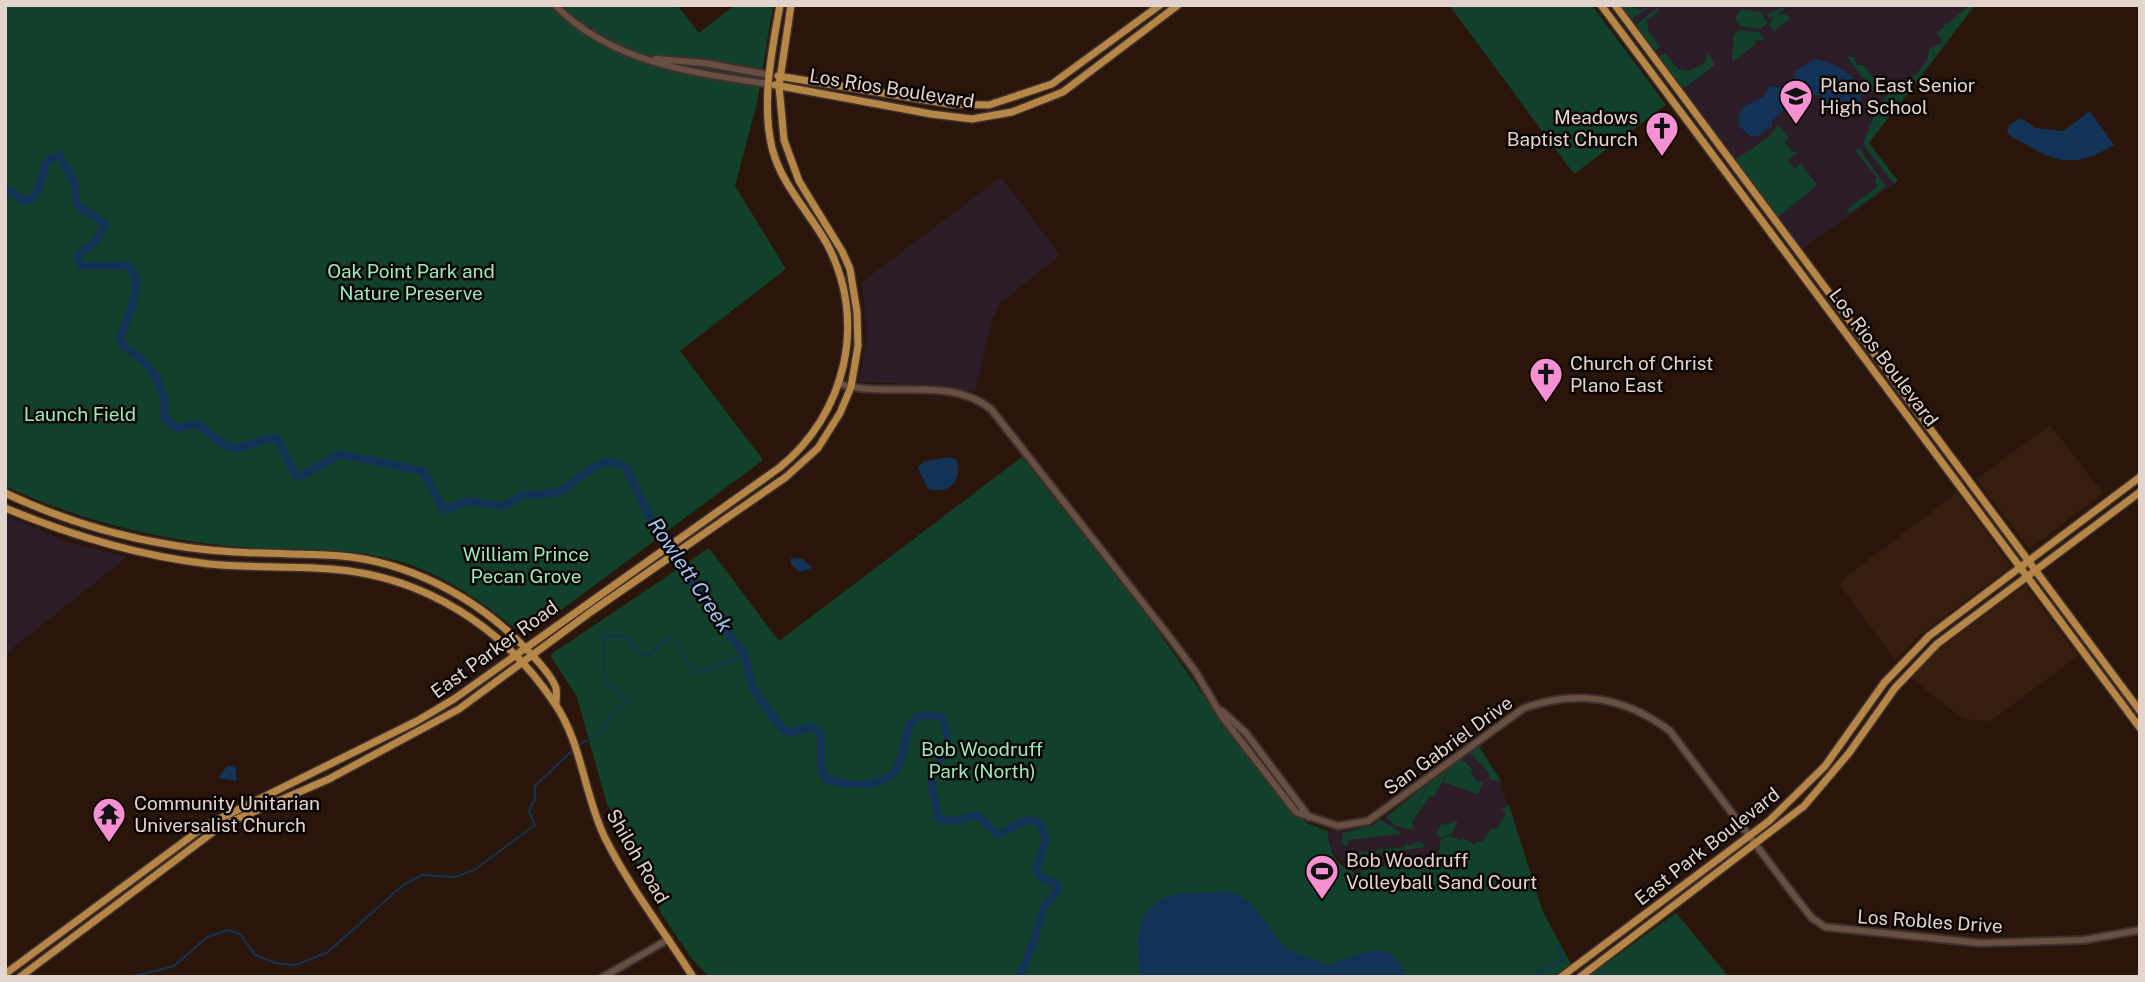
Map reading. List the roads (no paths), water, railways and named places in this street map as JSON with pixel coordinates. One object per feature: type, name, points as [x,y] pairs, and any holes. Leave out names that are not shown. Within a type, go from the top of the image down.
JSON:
[{"type":"main road","name":"East Parker Road","points":[[5,974],[127,883],[171,856],[207,829],[396,732],[454,699],[779,468],[814,433],[840,384],[848,340],[842,285],[824,238],[780,172],[768,122],[769,84],[780,5]]},
{"type":"main road","name":"East Parker Road","points":[[231,815],[291,795],[401,742],[459,709],[614,595],[786,477],[824,439],[841,413],[851,387],[858,346],[856,299],[850,270],[836,238],[799,181],[788,155],[781,118],[779,86],[791,5]]},
{"type":"main road","name":"Los Rios Boulevard","points":[[770,75],[950,104],[989,105],[1052,84],[1160,5]]},
{"type":"main road","name":"Los Rios Boulevard","points":[[769,84],[931,114],[972,119],[992,117],[1046,101],[1063,92],[1178,5]]},
{"type":"main road","name":"Los Rios Boulevard","points":[[1601,5],[2140,728]]},
{"type":"main road","name":"Los Rios Boulevard","points":[[1615,5],[2140,711]]},
{"type":"main road","points":[[1725,172],[1734,164]]},
{"type":"main road","points":[[1752,207],[1769,223],[1778,223]]},
{"type":"main road","points":[[814,433],[824,439]]},
{"type":"main road","points":[[779,468],[786,477]]},
{"type":"main road","name":"East Park Boulevard","points":[[1561,977],[1749,836],[1808,786],[1841,746],[1884,683],[1929,636],[2140,477]]},
{"type":"main road","name":"East Park Boulevard","points":[[1580,977],[1756,845],[1816,794],[1895,688],[1937,644],[2140,492]]},
{"type":"main road","name":"Shiloh Road","points":[[5,493],[58,515],[146,540],[229,552],[326,555],[369,561],[429,579],[474,604],[525,647],[556,688],[556,705]]},
{"type":"main road","points":[[1975,506],[1984,500]]},
{"type":"main road","name":"Shiloh Road","points":[[5,508],[67,532],[144,552],[210,564],[331,569],[403,584],[468,615],[523,662],[556,705],[589,801],[605,838],[693,977]]},
{"type":"main road","points":[[2099,508],[2105,517]]},
{"type":"main road","points":[[144,552],[146,540]]},
{"type":"main road","points":[[287,555],[287,569]]},
{"type":"main road","points":[[2069,632],[2078,628]]},
{"type":"main road","points":[[1929,636],[1937,644]]},
{"type":"main road","points":[[396,732],[401,742]]},
{"type":"main road","points":[[287,786],[291,795]]},
{"type":"main road","name":"East Parker Road","points":[[20,977],[133,892],[171,856]]},
{"type":"main road","points":[[127,883],[133,892]]},
{"type":"main road","points":[[109,897],[115,906]]},
{"type":"main road","points":[[88,913],[94,922]]},
{"type":"street","name":"Los Rios Boulevard","points":[[555,5],[569,19],[604,43],[654,59],[676,70],[769,84]]},
{"type":"street","name":"Los Rios Boulevard","points":[[654,59],[704,63],[770,75]]},
{"type":"street","name":"San Gabriel Drive","points":[[840,384],[851,387],[956,392],[977,399],[991,409],[1168,635],[1221,711],[1246,733],[1309,817],[1338,826],[1368,821],[1524,708],[1553,699],[1589,697],[1643,712],[1670,731],[1756,845]]},
{"type":"street","name":"Los Robles Drive","points":[[1756,845],[1812,918],[1825,927],[1841,931],[1980,943],[2084,940],[2140,930]]},
{"type":"street","points":[[603,977],[669,939]]},
{"type":"water","points":[[1815,59],[1842,70],[1859,84],[1863,90],[1854,109],[1823,103],[1820,95],[1796,96],[1792,91],[1795,71]]},
{"type":"water","points":[[1768,86],[1783,88],[1790,97],[1789,104],[1772,121],[1772,126],[1758,136],[1751,137],[1739,126],[1738,115],[1745,106],[1765,96]]},
{"type":"water","points":[[2090,111],[2114,145],[2082,159],[2063,160],[2053,157],[2015,139],[2007,132],[2009,125],[2020,118],[2036,128],[2063,131]]},
{"type":"water","points":[[948,457],[956,459],[958,467],[953,484],[943,490],[928,489],[918,468],[923,462]]},
{"type":"water","points":[[791,558],[803,559],[812,568],[800,572],[791,565]]},
{"type":"water","points":[[227,766],[235,766],[237,781],[218,778]]},
{"type":"water","points":[[1223,891],[1234,893],[1251,904],[1283,945],[1292,951],[1329,965],[1363,952],[1383,951],[1400,963],[1406,977],[1141,977],[1138,940],[1144,916],[1151,907],[1174,895]]},
{"type":"waterway","name":"Rowlett Creek","points":[[5,187],[24,202],[36,195],[47,161],[60,156],[74,182],[77,205],[105,224],[95,242],[78,255],[80,265],[128,266],[133,273],[135,291],[120,340],[141,359],[160,385],[164,417],[176,428],[196,424],[224,445],[235,448],[278,439],[295,475],[302,476],[339,454],[423,471],[444,510],[468,501],[503,506],[523,495],[558,493],[592,468],[609,461],[625,466],[658,535],[745,656],[752,687],[783,730],[790,732],[813,727],[821,734],[821,768],[826,779],[864,784],[874,783],[891,775],[901,758],[912,721],[928,715],[942,718],[947,733],[944,752],[932,770],[932,787],[939,819],[951,821],[977,815],[997,835],[1027,820],[1039,823],[1046,838],[1036,869],[1041,878],[1054,882],[1059,889],[1044,906],[1033,944],[1019,977]]},
{"type":"waterway","points":[[577,746],[602,731],[613,712],[632,701],[606,683],[603,642],[605,635],[625,637],[643,655],[649,655],[667,639],[678,641],[685,659],[697,673],[745,656]]},
{"type":"waterway","points":[[130,977],[174,966],[207,937],[229,930],[240,934],[255,955],[275,963],[296,965],[328,952],[402,886],[422,875],[455,877],[474,870],[535,825],[529,811],[535,799],[535,786],[573,750]]},
{"type":"waterway","points":[[1531,977],[1562,960],[1558,944]]},
{"type":"place","name":"Plano East Senior High School","points":[[1796,126]]},
{"type":"place","name":"Meadows Baptist Church","points":[[1662,158]]},
{"type":"place","name":"Church of Christ Plano East","points":[[1546,404]]},
{"type":"place","name":"Community Unitarian Universalist Church","points":[[109,844]]},
{"type":"place","name":"Bob Woodruff Volleyball Sand Court","points":[[1322,901]]},
{"type":"park label","name":"Oak Point Park and Nature Preserve","points":[[411,282]]},
{"type":"park label","name":"Launch Field","points":[[80,414]]},
{"type":"park label","name":"William Prince Pecan Grove","points":[[526,565]]},
{"type":"park label","name":"Bob Woodruff Park (North)","points":[[982,760]]}]
